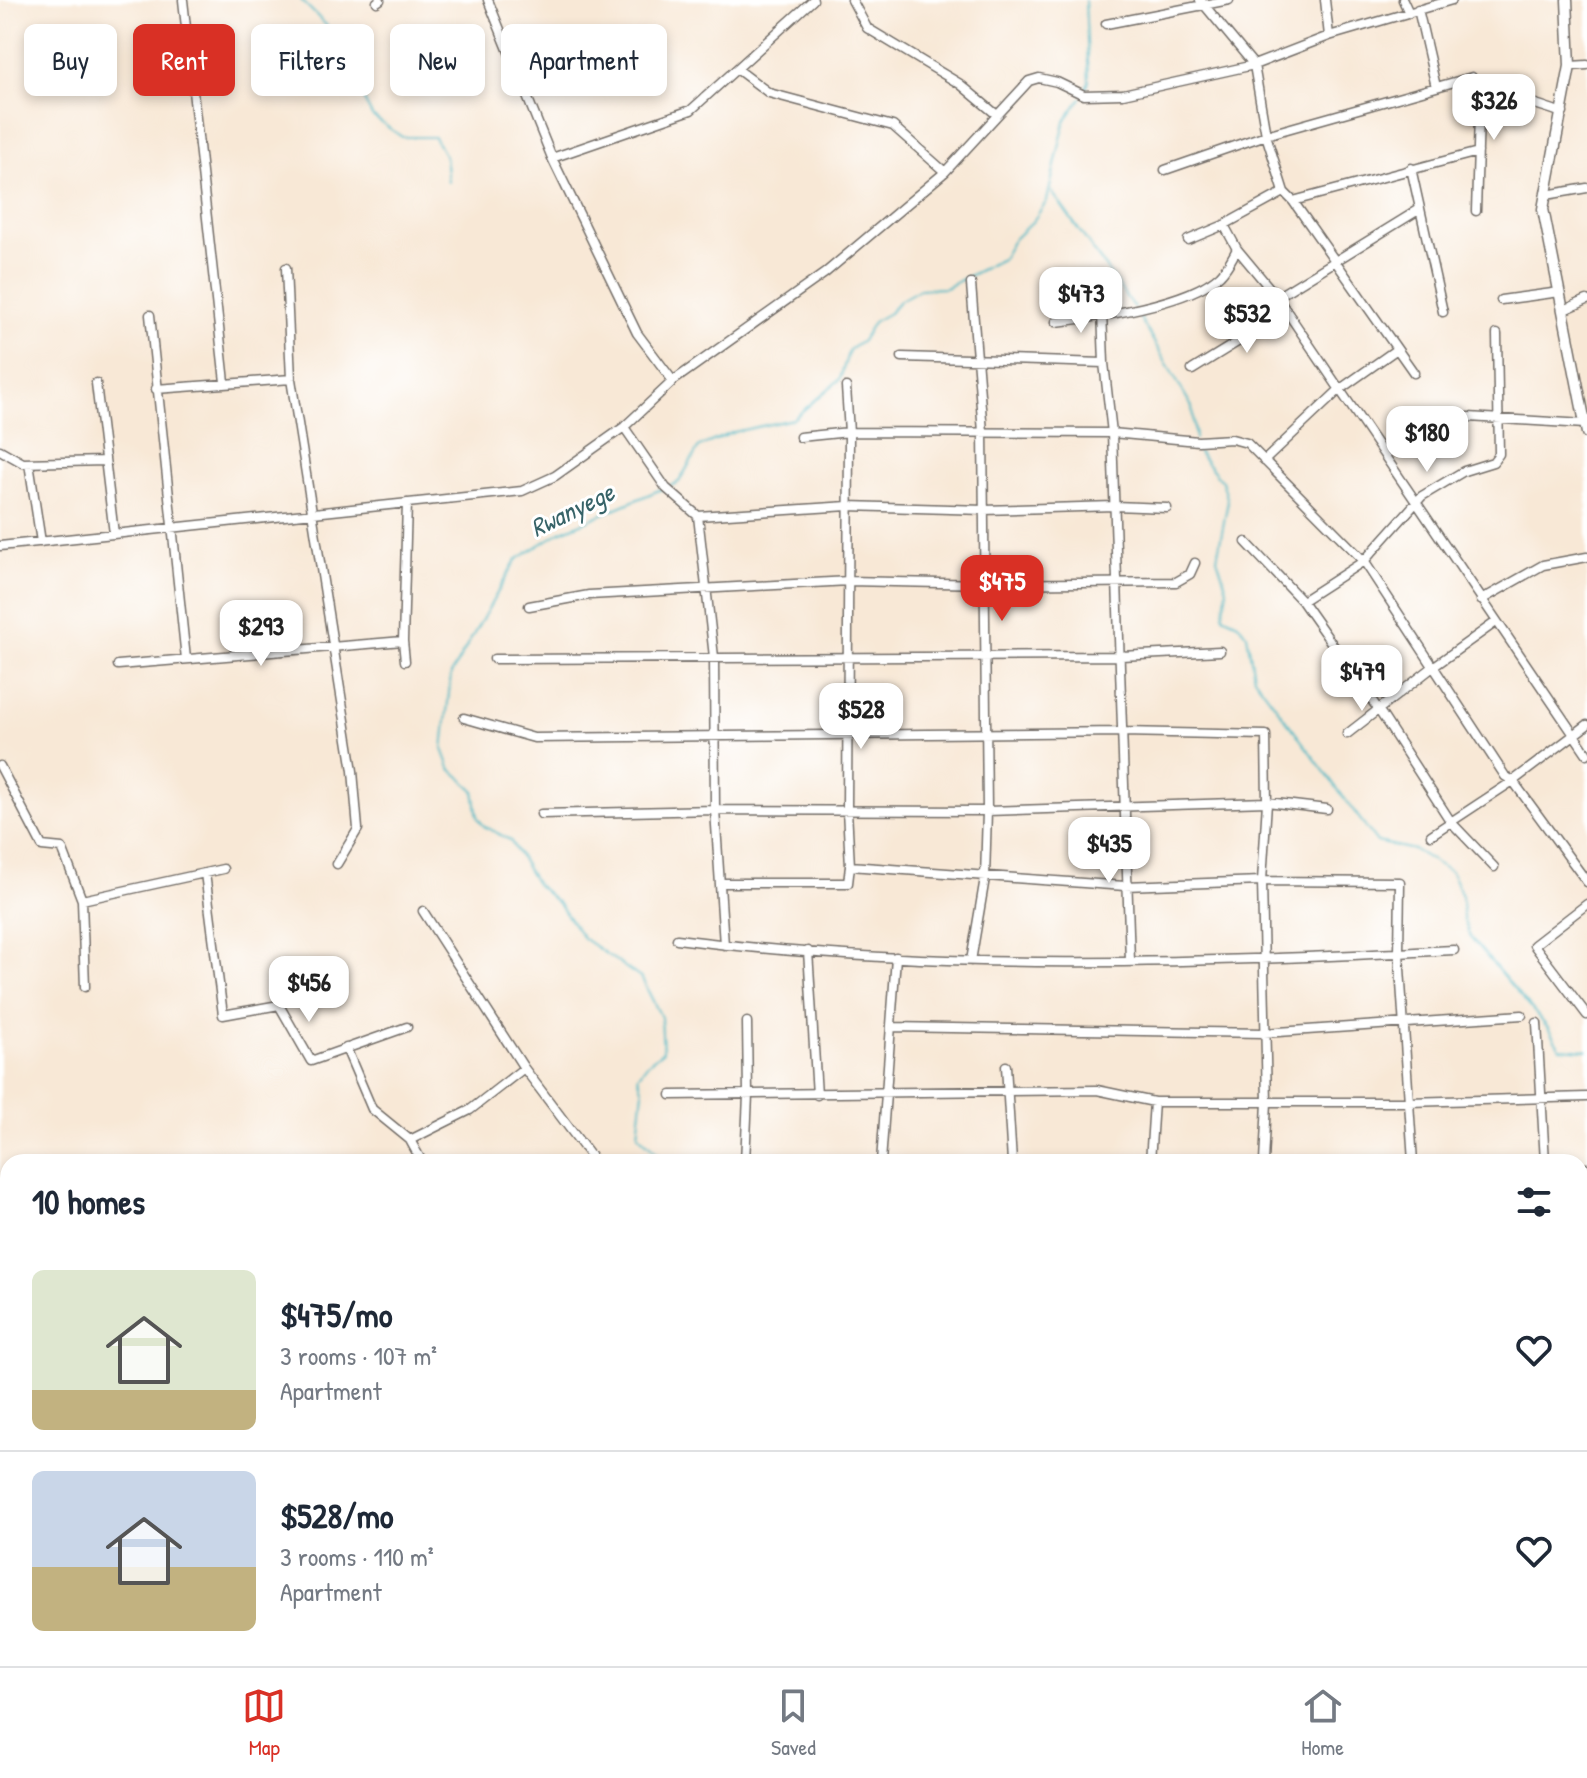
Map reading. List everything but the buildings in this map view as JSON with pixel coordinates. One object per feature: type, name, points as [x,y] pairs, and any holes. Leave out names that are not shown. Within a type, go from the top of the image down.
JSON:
[{"type":"street","points":[[183,0],[225,382]]},
{"type":"street","points":[[488,0],[552,158],[637,333],[673,381]]},
{"type":"street","points":[[552,158],[691,110],[813,0]]},
{"type":"street","points":[[852,0],[867,28],[960,84],[997,115]]},
{"type":"street","points":[[1106,24],[1229,0]]},
{"type":"street","points":[[1325,0],[1329,36]]},
{"type":"street","points":[[1403,0],[1413,11],[1436,87]]},
{"type":"street","points":[[0,546],[522,491],[555,476],[624,427],[673,381],[825,273],[945,172],[1029,81],[1039,78],[1057,82],[1084,95],[1123,94],[1254,65],[1329,36],[1452,0]]},
{"type":"street","points":[[1468,417],[1586,428],[1582,380],[1543,209],[1570,66],[1567,0]]},
{"type":"street","points":[[1202,3],[1254,65],[1266,135],[1284,192],[1414,373]]},
{"type":"street","points":[[1570,66],[1587,65]]},
{"type":"street","points":[[737,69],[769,93],[893,126],[945,172]]},
{"type":"street","points":[[1165,170],[1266,135],[1472,77],[1479,115],[1476,211]]},
{"type":"street","points":[[1479,115],[1501,101],[1524,101],[1563,113]]},
{"type":"street","points":[[1293,201],[1478,152]]},
{"type":"street","points":[[1411,168],[1443,312]]},
{"type":"street","points":[[1546,195],[1587,188]]},
{"type":"street","points":[[1188,240],[1224,225],[1284,192]]},
{"type":"street","points":[[1277,297],[1420,209]]},
{"type":"street","points":[[1224,225],[1237,249],[1277,297],[1587,754]]},
{"type":"street","points":[[1056,322],[1123,313],[1190,292],[1219,276],[1237,249]]},
{"type":"street","points":[[286,268],[291,379],[353,771],[358,829],[337,864]]},
{"type":"street","points":[[971,284],[983,432],[987,811],[985,878],[971,961]]},
{"type":"street","points":[[1101,285],[1104,363],[1112,433],[1126,807],[1125,886],[1130,961]]},
{"type":"street","points":[[1501,300],[1560,292]]},
{"type":"street","points":[[1564,310],[1587,300]]},
{"type":"street","points":[[1192,370],[1286,312]]},
{"type":"street","points":[[150,315],[186,659]]},
{"type":"street","points":[[1302,601],[1364,561],[1422,496],[1464,471],[1493,462],[1499,454],[1497,334]]},
{"type":"street","points":[[1264,461],[1339,390],[1397,349]]},
{"type":"street","points":[[902,357],[1104,363]]},
{"type":"street","points":[[156,389],[291,379]]},
{"type":"street","points":[[96,383],[114,534]]},
{"type":"street","points":[[720,883],[848,883],[849,432],[846,387]]},
{"type":"street","points":[[624,427],[666,488],[698,516],[714,657],[715,810],[724,945]]},
{"type":"street","points":[[800,437],[849,432],[1112,433],[1194,440],[1232,439],[1247,443],[1364,561],[1505,776],[1513,781],[1587,882]]},
{"type":"street","points":[[0,450],[23,463],[105,461]]},
{"type":"street","points":[[29,463],[41,542]]},
{"type":"street","points":[[405,661],[407,503]]},
{"type":"street","points":[[698,516],[848,506],[984,510],[1114,506],[1167,508]]},
{"type":"street","points":[[1246,542],[1302,601],[1378,709],[1451,822],[1494,867]]},
{"type":"street","points":[[1481,600],[1543,565],[1587,557]]},
{"type":"street","points":[[529,606],[589,595],[849,581],[985,584],[1176,582],[1190,574],[1195,563]]},
{"type":"street","points":[[1347,734],[1496,622]]},
{"type":"street","points":[[118,665],[403,641]]},
{"type":"street","points":[[494,659],[1121,656],[1220,651]]},
{"type":"street","points":[[464,718],[534,738],[1123,732],[1266,735],[1267,802],[1262,881],[1267,1102],[1264,1154]]},
{"type":"street","points":[[1431,835],[1513,781],[1587,725]]},
{"type":"street","points":[[0,766],[42,846],[62,848],[82,900],[85,987]]},
{"type":"street","points":[[541,814],[715,810],[987,811],[1267,802],[1327,809]]},
{"type":"street","points":[[850,866],[1125,886],[1262,881],[1400,882],[1399,953],[1412,1154]]},
{"type":"street","points":[[82,900],[223,869]]},
{"type":"street","points":[[205,873],[223,1015],[279,1005],[311,1061],[407,1027]]},
{"type":"street","points":[[1587,904],[1534,945],[1587,1015]]},
{"type":"street","points":[[423,911],[524,1068],[589,1154]]},
{"type":"street","points":[[677,939],[724,945],[971,961],[1263,960],[1454,950]]},
{"type":"street","points":[[808,951],[817,1095]]},
{"type":"street","points":[[881,1154],[896,957]]},
{"type":"street","points":[[891,1027],[1264,1033],[1403,1026],[1522,1015]]},
{"type":"street","points":[[745,1154],[747,1022]]},
{"type":"street","points":[[1537,1023],[1544,1154]]},
{"type":"street","points":[[346,1048],[372,1109],[410,1140],[418,1154]]},
{"type":"street","points":[[1006,1066],[1011,1154]]},
{"type":"street","points":[[410,1140],[470,1110],[524,1068]]},
{"type":"street","points":[[671,1095],[1097,1090],[1154,1102],[1408,1102],[1587,1097]]},
{"type":"street","points":[[1151,1154],[1154,1102]]},
{"type":"waterway","points":[[301,0],[327,26],[372,116],[402,137],[434,137],[445,156],[448,182]]},
{"type":"waterway","name":"Rwanyege","points":[[1084,93],[1089,81],[1085,0]]},
{"type":"waterway","name":"Rwanyege","points":[[670,486],[679,482],[699,447],[734,432],[793,419],[840,379],[849,350],[862,341],[873,322],[889,313],[899,301],[920,289],[945,288],[1002,259],[1013,240],[1033,221],[1047,201],[1065,121],[1081,98]]},
{"type":"waterway","points":[[1052,192],[1134,308]]},
{"type":"waterway","points":[[1137,313],[1192,407],[1195,439]]},
{"type":"waterway","points":[[1196,446],[1222,481],[1228,501],[1217,558],[1227,589],[1223,616],[1238,623],[1247,635],[1254,677],[1377,842],[1414,850],[1451,872],[1462,896],[1463,918],[1470,937],[1548,1028],[1560,1048],[1587,1050]]},
{"type":"waterway","name":"Rwanyege","points":[[658,1154],[638,1135],[643,1091],[638,1076],[663,1051],[661,1017],[642,979],[583,938],[559,904],[536,884],[510,840],[484,826],[478,818],[474,790],[450,768],[443,749],[451,674],[516,560],[560,532],[664,488]]}]
